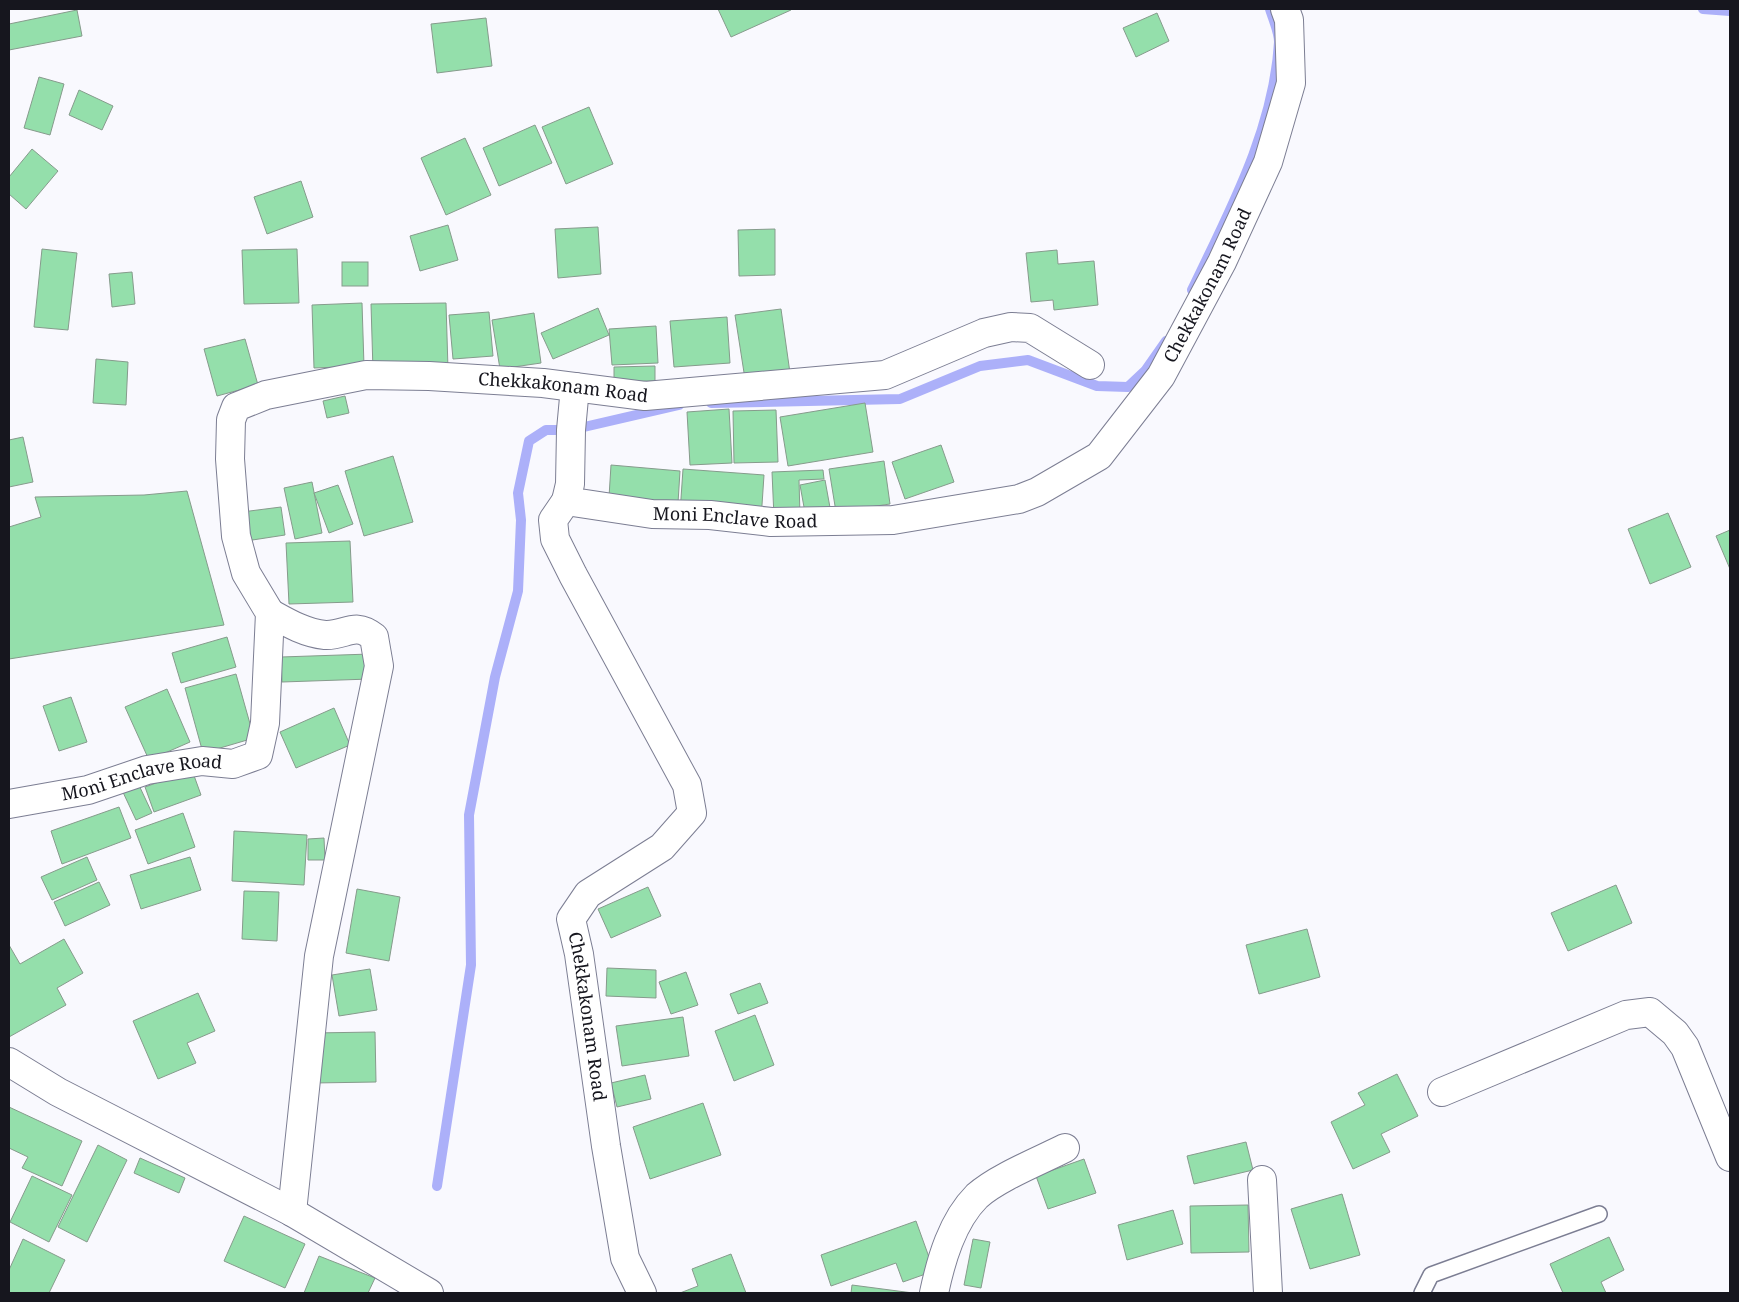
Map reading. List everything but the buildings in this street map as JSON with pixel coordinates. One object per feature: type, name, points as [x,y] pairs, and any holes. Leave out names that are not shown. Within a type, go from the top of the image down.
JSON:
[{"type":"street","name":"Chekkakonam Road","points":[[1019,499],[1037,492],[1099,456],[1161,376],[1222,262],[1268,162],[1291,83],[1289,20],[1285,9]]},
{"type":"street","name":"Chekkakonam Road","points":[[270,614],[246,573],[236,536],[230,459],[230,420],[236,407],[266,396],[366,375],[429,376],[575,387],[644,396],[885,374],[984,333],[1011,327],[1030,328],[1090,364]]},
{"type":"street","points":[[566,501],[570,484],[571,430],[575,387]]},
{"type":"street","name":"Moni Enclave Road","points":[[566,501],[652,514],[710,515],[771,522],[893,520],[1019,499]]},
{"type":"street","name":"Chekkakonam Road","points":[[566,501],[553,520],[557,543],[679,768],[687,785],[692,814],[662,847],[588,894],[571,918],[579,954],[606,1146],[625,1258],[642,1293]]},
{"type":"street","name":"Moni Enclave Road","points":[[9,804],[88,790],[146,770],[202,761],[234,764],[258,755],[265,723],[270,614]]},
{"type":"street","points":[[270,614],[296,628],[327,635],[357,628],[367,632],[374,637],[379,666],[319,956],[292,1212]]},
{"type":"street","points":[[1442,1092],[1626,1014],[1650,1012],[1675,1033],[1685,1048],[1730,1156]]},
{"type":"street","points":[[9,1062],[58,1092],[292,1212],[429,1293]]},
{"type":"street","points":[[934,1293],[948,1244],[965,1210],[979,1195],[1065,1148]]},
{"type":"street","points":[[1262,1180],[1268,1293]]},
{"type":"lane","points":[[1422,1293],[1431,1275],[1599,1214]]},
{"type":"waterway","points":[[1192,290],[1248,170],[1268,107],[1275,75],[1279,42],[1270,9]]},
{"type":"waterway","points":[[1703,9],[1730,11]]},
{"type":"waterway","points":[[711,403],[900,399],[980,366],[1028,360],[1097,386],[1128,387],[1145,371],[1166,341]]},
{"type":"waterway","points":[[437,1186],[471,965],[469,815],[495,677],[518,591],[521,520],[518,493],[529,441],[546,430],[571,430],[679,405]]}]
